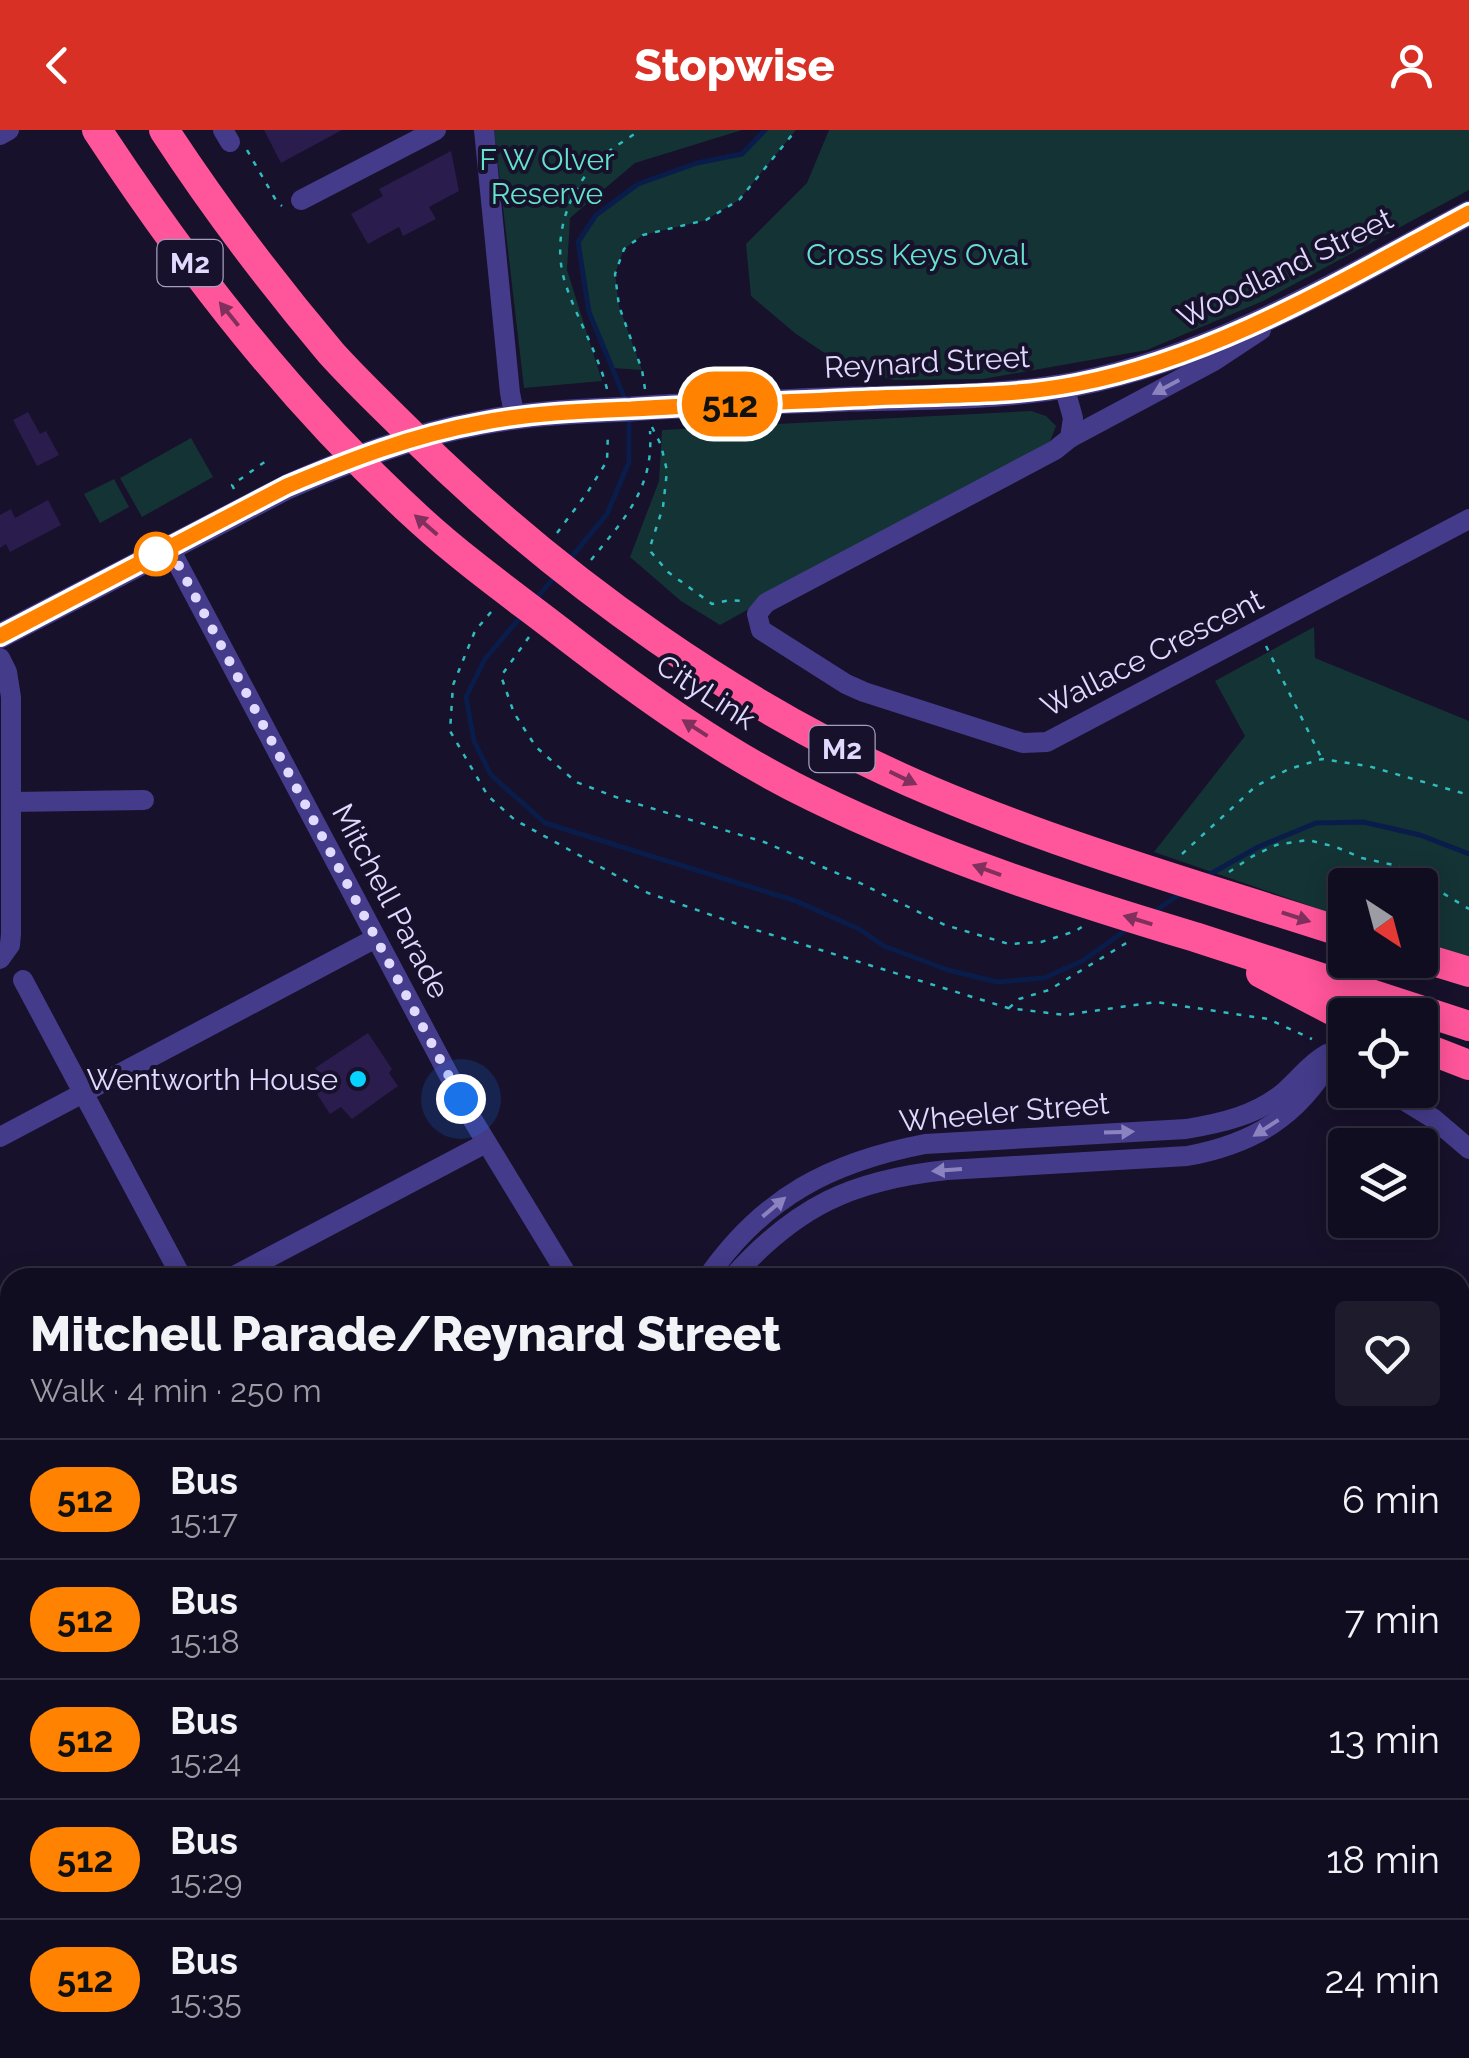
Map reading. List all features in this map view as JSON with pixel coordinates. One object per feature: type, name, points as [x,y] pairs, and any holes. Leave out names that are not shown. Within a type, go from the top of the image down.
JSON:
[{"type":"highway","name":"CityLink","points":[[97,130],[217,299],[336,440],[499,596],[551,624],[645,696],[720,745],[812,796],[983,870],[1469,1026]]},
{"type":"highway","name":"CityLink","points":[[164,130],[214,205],[334,356],[454,476],[546,542],[581,583],[674,650],[835,745],[963,804],[1129,864],[1328,928]]},
{"type":"highway","points":[[1197,938],[1328,1008]]},
{"type":"highway","points":[[1438,963],[1469,972]]},
{"type":"highway","points":[[1438,1053],[1469,1065]]},
{"type":"street","points":[[0,135],[9,130]]},
{"type":"street","points":[[301,200],[436,130]]},
{"type":"street","points":[[484,130],[515,418]]},
{"type":"street","name":"Woodland Street","points":[[1124,373],[1198,348],[1308,298],[1469,213]]},
{"type":"street","points":[[757,614],[766,603],[1214,361],[1308,298]]},
{"type":"street","name":"Reynard Street","points":[[0,636],[287,486],[430,434],[482,422],[570,412],[967,394],[1064,386],[1124,373]]},
{"type":"street","points":[[1064,386],[1072,418],[1070,438]]},
{"type":"street","name":"Wallace Crescent","points":[[757,614],[765,635],[856,689],[1023,743],[1047,742],[1469,519]]},
{"type":"street","name":"Mitchell Parade","points":[[169,547],[486,1143],[563,1268]]},
{"type":"street","points":[[0,658],[11,697],[12,934],[2,957]]},
{"type":"street","points":[[11,802],[144,800]]},
{"type":"street","points":[[0,1137],[376,938]]},
{"type":"street","points":[[23,980],[177,1268]]},
{"type":"street","name":"Wheeler Street","points":[[716,1268],[776,1204],[800,1187],[853,1162],[925,1144],[1208,1126],[1273,1100],[1314,1061],[1328,1060]]},
{"type":"street","name":"Wheeler Street","points":[[742,1268],[794,1219],[875,1182],[946,1170],[1187,1156],[1220,1150],[1262,1132],[1290,1110],[1328,1066]]},
{"type":"street","points":[[1417,1108],[1469,1149]]},
{"type":"street","points":[[249,1268],[486,1143]]},
{"type":"path","points":[[610,400],[564,278],[560,244],[565,210],[580,183],[602,158],[640,130]]},
{"type":"path","points":[[232,139],[277,202],[284,208],[301,200]]},
{"type":"path","points":[[650,422],[667,470],[663,507],[650,547],[653,558],[712,604],[740,600],[757,614]]},
{"type":"path","points":[[546,542],[587,493],[607,461],[608,430]]},
{"type":"path","points":[[234,490],[232,485],[266,461]]},
{"type":"path","points":[[499,596],[474,631],[452,684],[450,731],[488,796],[515,820],[631,884],[740,924],[1008,1008],[1065,1015],[1156,1002],[1268,1019],[1322,1044],[1328,1052]]},
{"type":"path","points":[[1258,632],[1322,759]]},
{"type":"green space","name":"F W Olver Reserve","points":[[494,130],[742,130],[635,163],[570,218],[567,270],[602,381],[524,388]]},
{"type":"green space","points":[[765,130],[796,130],[739,200],[706,220],[643,235],[624,249],[615,274],[619,306],[642,370],[613,368],[589,312],[578,242],[596,215],[638,184],[697,163],[742,154]]},
{"type":"green space","name":"Cross Keys Oval","points":[[829,130],[1469,130],[1469,190],[1263,301],[1147,350],[983,379],[893,380],[835,360],[751,296],[746,244],[807,183]]},
{"type":"green space","points":[[1031,411],[1046,416],[1056,426],[1049,444],[720,625],[681,601],[630,557],[659,481],[662,430]]},
{"type":"green space","points":[[191,438],[213,477],[142,517],[120,478]]},
{"type":"green space","points":[[114,479],[129,507],[100,523],[84,494]]},
{"type":"green space","points":[[1314,627],[1315,658],[1469,721],[1469,961],[1438,950],[1438,868],[1328,868],[1328,912],[1154,852],[1245,736],[1215,681]]},
{"type":"building","points":[[264,130],[342,130],[281,163]]},
{"type":"building","points":[[451,151],[459,191],[429,207],[436,219],[403,236],[399,227],[368,244],[351,214],[383,196],[379,189]]},
{"type":"building","points":[[28,412],[40,434],[46,431],[59,455],[37,466],[13,420]]},
{"type":"building","points":[[48,500],[61,525],[10,552],[6,544],[0,548],[0,515],[11,509],[15,518]]},
{"type":"building","name":"Wentworth House","points":[[368,1033],[392,1069],[389,1073],[398,1086],[352,1119],[341,1107],[330,1114],[317,1094],[327,1085],[315,1068]]},
{"type":"waterway","points":[[625,399],[589,312],[578,242],[596,215],[638,184],[697,163],[742,154],[765,130]]},
{"type":"waterway","points":[[569,560],[607,514],[629,462],[629,419]]},
{"type":"waterway","points":[[537,598],[555,576]]},
{"type":"waterway","points":[[523,614],[485,659],[466,697],[474,741],[491,775],[545,823],[796,901],[859,929],[884,946],[948,970],[997,982],[1044,978],[1082,961],[1129,928]]},
{"type":"waterway","points":[[1205,877],[1258,847],[1316,823],[1363,822],[1420,835],[1469,854]]},
{"type":"waterway","points":[[1155,911],[1183,892]]},
{"type":"bus line","name":"512","points":[[0,636],[287,486],[430,434],[482,422],[570,412],[967,394],[1071,385],[1158,363],[1240,331],[1469,213]]},
{"type":"place","name":"Wentworth House","points":[[358,1079]]},
{"type":"route","points":[[156,554],[169,547],[461,1099]]}]
